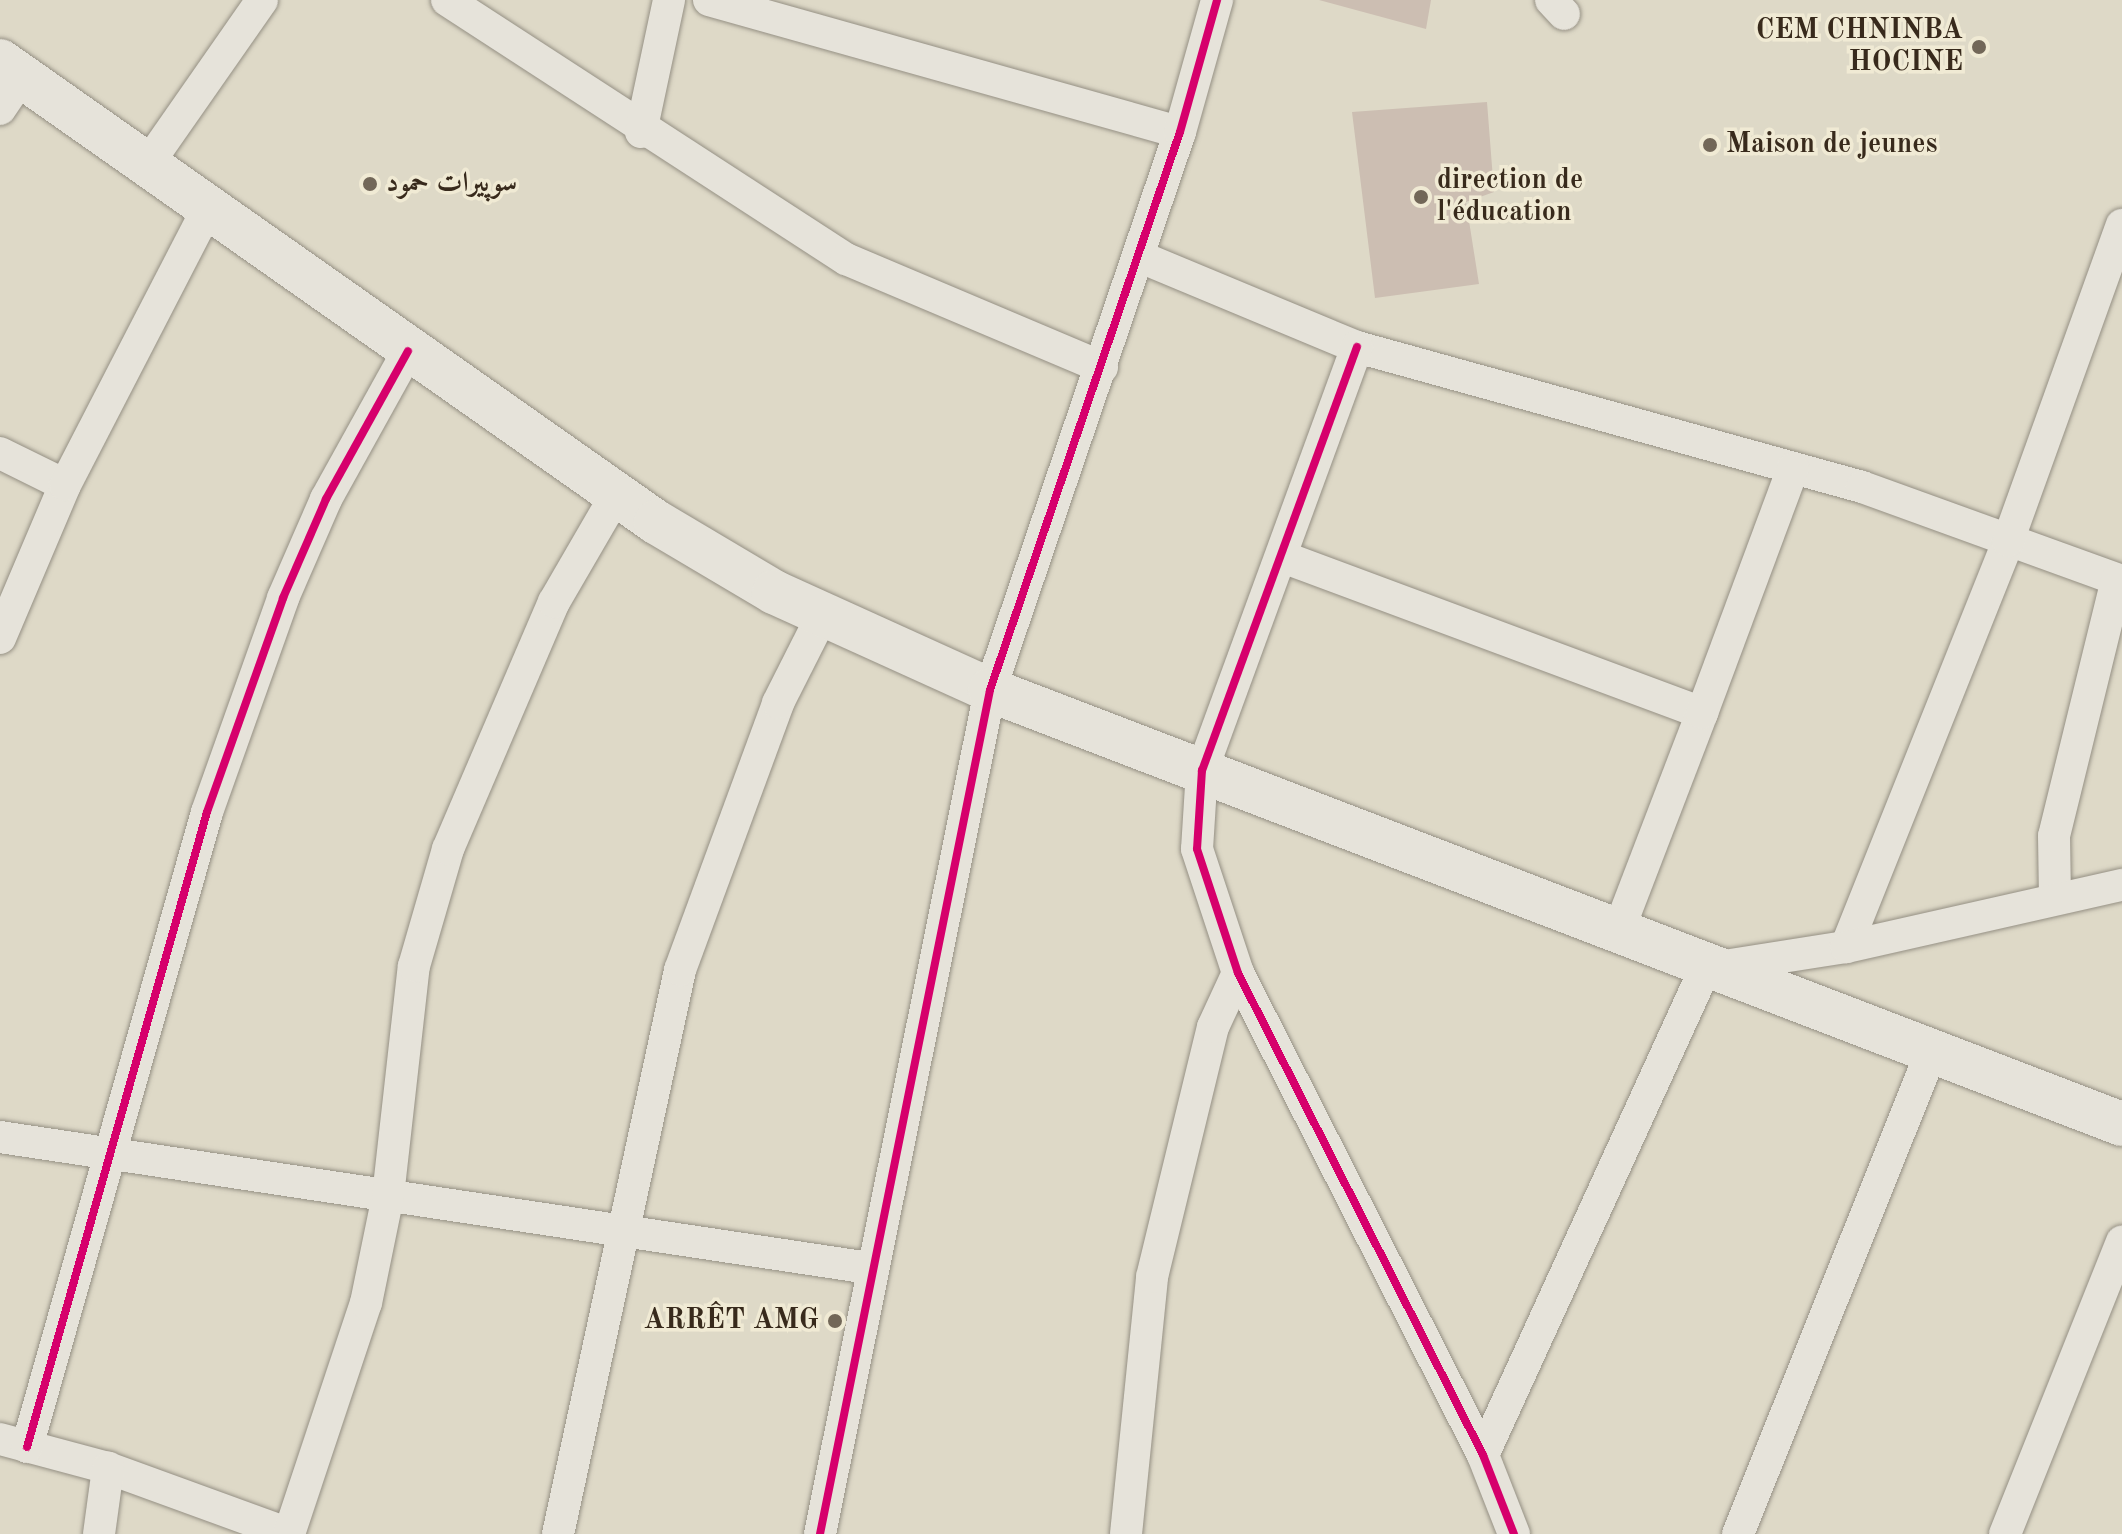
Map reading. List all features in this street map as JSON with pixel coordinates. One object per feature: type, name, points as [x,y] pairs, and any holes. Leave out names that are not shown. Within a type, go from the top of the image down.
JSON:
[{"type":"main road","points":[[7,82],[147,165],[616,495],[823,614],[990,690],[1202,770],[1705,969],[2122,1124]]},
{"type":"street","points":[[147,165],[262,0]]},
{"type":"street","points":[[447,0],[641,132],[846,259],[1102,367]]},
{"type":"street","points":[[641,132],[669,0]]},
{"type":"street","points":[[709,0],[1180,132]]},
{"type":"street","points":[[820,1534],[869,1268],[990,690],[1180,132],[1217,0]]},
{"type":"street","points":[[0,638],[65,485],[208,208]]},
{"type":"street","points":[[1846,947],[2113,283],[2122,225]]},
{"type":"street","points":[[1138,256],[1357,347],[1793,468],[2120,580],[2054,836],[2055,899]]},
{"type":"street","points":[[1357,347],[1283,557],[1202,770],[1197,849],[1238,973],[1483,1455],[1514,1534]]},
{"type":"street","points":[[408,351],[326,499],[283,598],[207,812],[110,1157],[14,1443],[108,1468],[289,1534],[342,1393],[388,1196],[411,982],[448,849],[554,602],[616,495]]},
{"type":"street","points":[[0,453],[65,485]]},
{"type":"street","points":[[1617,934],[1793,468]]},
{"type":"street","points":[[1283,557],[1702,713]]},
{"type":"street","points":[[558,1534],[622,1226],[680,970],[778,703],[823,614]]},
{"type":"street","points":[[1483,1455],[1705,969],[1846,947],[2122,885]]},
{"type":"street","points":[[1126,1534],[1152,1277],[1213,1027],[1238,973]]},
{"type":"street","points":[[1738,1534],[1931,1053]]},
{"type":"street","points":[[0,1137],[110,1157],[622,1226],[869,1268]]},
{"type":"street","points":[[2005,1534],[2122,1241]]},
{"type":"street","points":[[99,1534],[108,1468]]},
{"type":"building","points":[[1319,0],[1431,0],[1426,29]]},
{"type":"building","name":"direction de l'éducation","points":[[1487,102],[1494,192],[1466,202],[1479,284],[1375,298],[1352,112]]},
{"type":"cycle path","points":[[820,1534],[990,690],[1180,132],[1217,0]]},
{"type":"cycle path","points":[[1357,347],[1202,770],[1197,849],[1238,973],[1483,1455],[1514,1534]]},
{"type":"cycle path","points":[[27,1447],[207,812],[283,598],[326,499],[408,351]]},
{"type":"place","name":"CEM CHNINBA HOCINE","points":[[1979,47]]},
{"type":"place","name":"Maison de jeunes","points":[[1710,145]]},
{"type":"place","name":"سوپيرات حمود","points":[[370,184]]},
{"type":"place","name":"direction de l'éducation","points":[[1421,197]]},
{"type":"place","name":"ARRÊT AMG","points":[[835,1321]]}]
